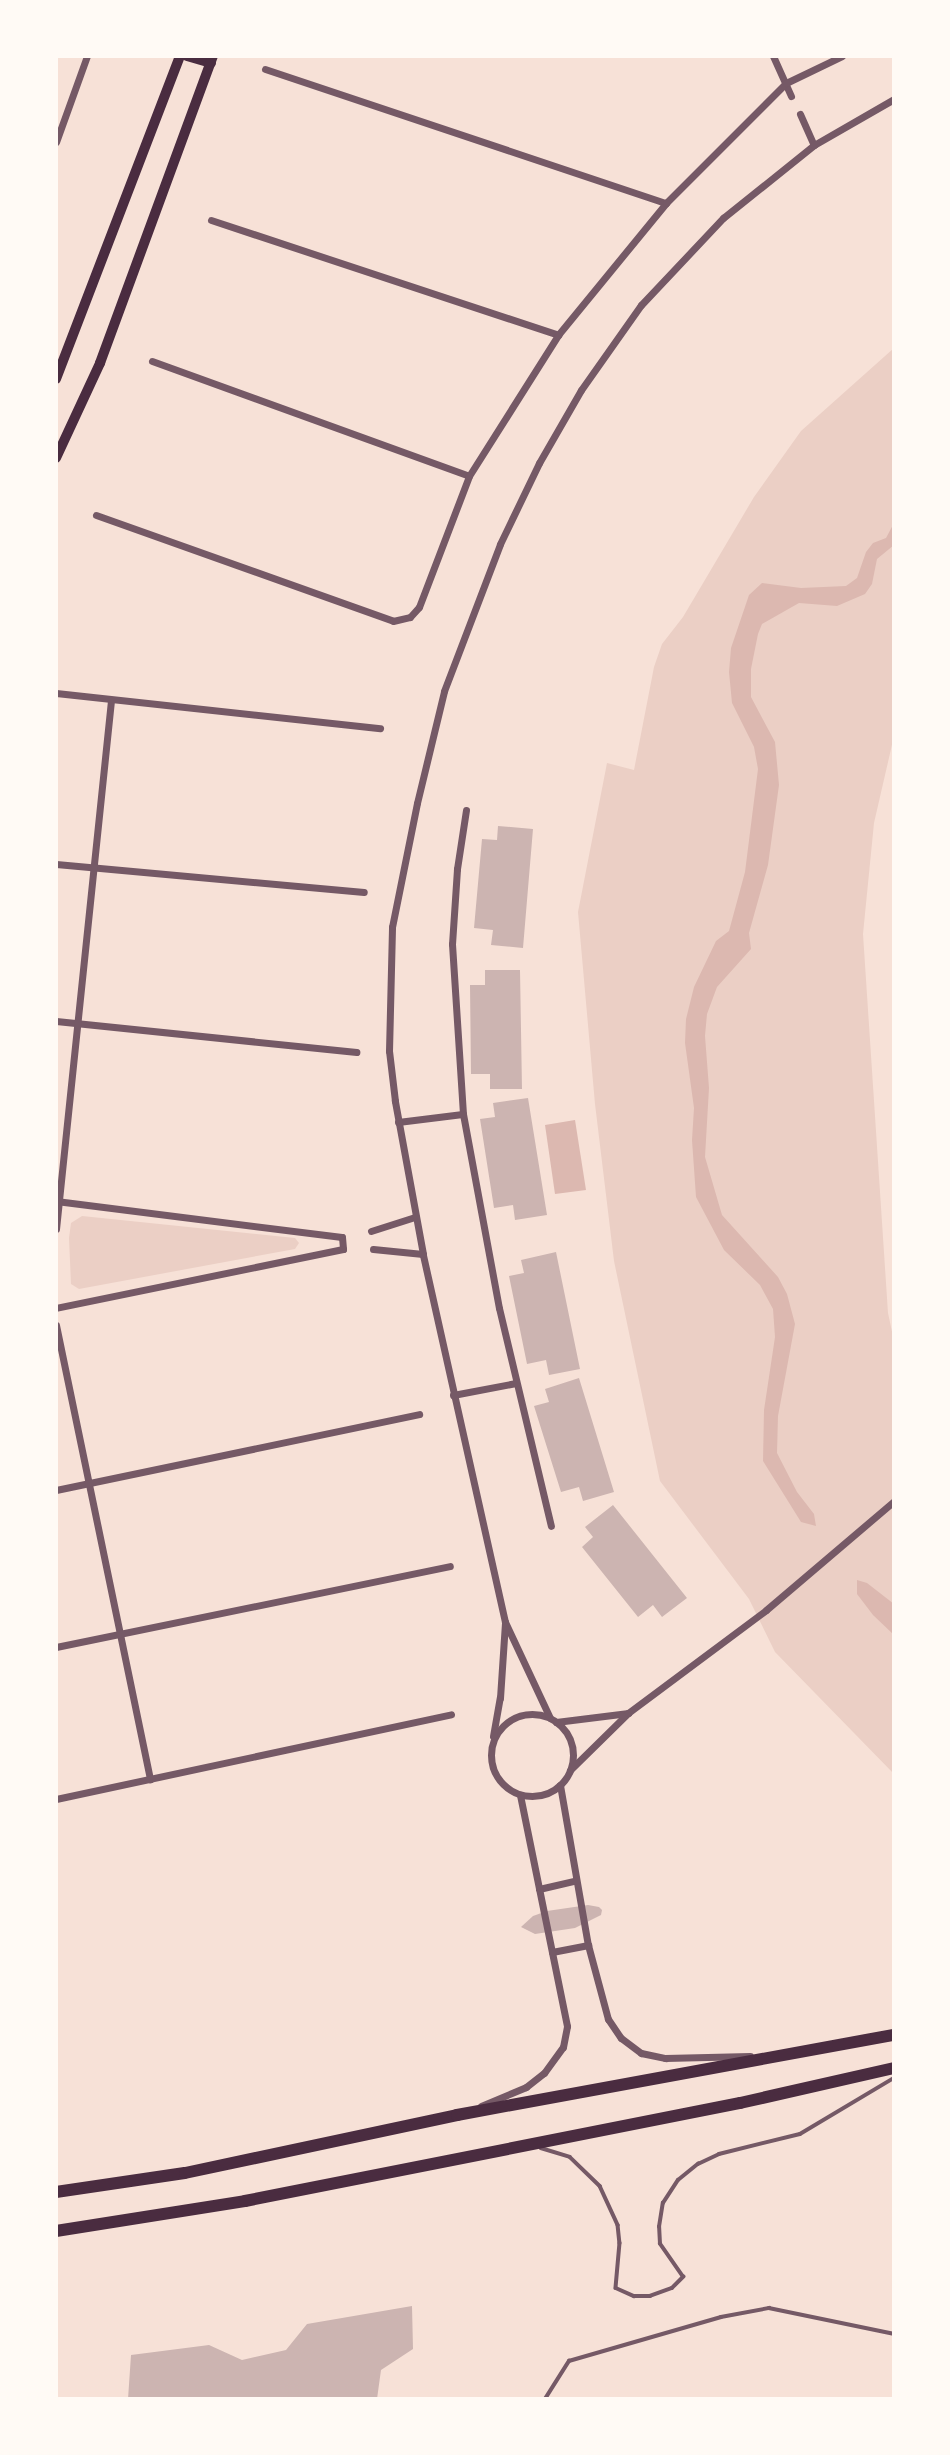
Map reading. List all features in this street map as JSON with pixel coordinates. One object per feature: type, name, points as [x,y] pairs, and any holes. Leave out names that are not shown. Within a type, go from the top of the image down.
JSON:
[{"type":"main road","points":[[56,379],[180,56]]},
{"type":"main road","points":[[56,458],[100,363],[212,59],[187,56]]},
{"type":"main road","points":[[56,2192],[185,2173],[457,2115],[894,2035]]},
{"type":"main road","points":[[56,2231],[245,2201],[515,2148],[894,2068]]},
{"type":"street","points":[[56,142],[87,56]]},
{"type":"street","points":[[773,56],[791,96]]},
{"type":"street","points":[[96,515],[393,621],[410,617],[419,607],[469,476],[558,335],[666,202],[786,83],[842,56]]},
{"type":"street","points":[[265,69],[666,202]]},
{"type":"street","points":[[570,1770],[572,1747],[565,1730],[553,1720],[505,1622],[415,1217],[389,1051],[392,927],[444,691],[500,544],[539,463],[575,400],[641,305],[723,218],[814,145],[894,99]]},
{"type":"street","points":[[800,114],[814,145]]},
{"type":"street","points":[[211,220],[558,335]]},
{"type":"street","points":[[152,361],[469,476]]},
{"type":"street","points":[[56,693],[380,728]]},
{"type":"street","points":[[56,1229],[111,700]]},
{"type":"street","points":[[466,810],[457,869],[452,944],[463,1114],[516,1383],[551,1525]]},
{"type":"street","points":[[56,864],[364,892]]},
{"type":"street","points":[[56,1021],[356,1052]]},
{"type":"street","points":[[398,1122],[463,1114]]},
{"type":"street","points":[[56,1308],[343,1249],[342,1237],[57,1201]]},
{"type":"street","points":[[371,1231],[415,1217]]},
{"type":"street","points":[[373,1249],[423,1254]]},
{"type":"street","points":[[56,1325],[150,1779]]},
{"type":"street","points":[[453,1395],[516,1383]]},
{"type":"street","points":[[56,1490],[419,1415]]},
{"type":"street","points":[[505,1622],[500,1698],[490,1758],[497,1778],[520,1795],[541,1796],[560,1785],[570,1770],[628,1713],[766,1609],[894,1501]]},
{"type":"street","points":[[56,1647],[450,1566]]},
{"type":"street","points":[[492,1744],[503,1725],[515,1717],[529,1714],[553,1720],[592,1720],[628,1713]]},
{"type":"street","points":[[56,1799],[452,1714]]},
{"type":"street","points":[[560,1785],[587,1945],[608,2019],[621,2038],[641,2053],[665,2058],[701,2059],[782,2054]]},
{"type":"street","points":[[457,2115],[526,2087],[556,2060],[563,2047],[567,2026],[520,1795]]},
{"type":"street","points":[[539,1889],[575,1881]]},
{"type":"street","points":[[552,1952],[587,1945]]},
{"type":"lane","points":[[515,2148],[549,2148],[570,2157],[587,2170],[608,2198],[618,2225],[620,2244],[616,2288],[634,2296],[650,2296],[671,2288],[683,2277],[660,2244],[659,2227],[663,2203],[678,2180],[698,2164],[719,2154],[800,2134],[894,2078]]},
{"type":"lane","points":[[545,2399],[569,2361],[722,2317],[769,2308],[894,2334]]},
{"type":"shaded area","points":[[894,348],[894,736],[874,823],[863,934],[888,1313],[894,1341],[894,1774],[775,1652],[749,1599],[660,1481],[614,1261],[595,1104],[578,912],[607,763],[634,770],[654,667],[662,644],[683,617],[754,497],[801,431]]},
{"type":"shaded area","points":[[894,523],[894,545],[877,559],[872,584],[865,594],[837,606],[799,603],[762,624],[758,634],[751,669],[751,697],[775,742],[779,785],[768,865],[749,933],[751,949],[717,987],[707,1014],[705,1036],[709,1088],[705,1157],[722,1215],[778,1277],[787,1294],[795,1324],[778,1416],[777,1453],[797,1492],[814,1514],[816,1526],[801,1522],[763,1461],[764,1410],[775,1337],[773,1309],[760,1285],[724,1250],[696,1197],[692,1140],[694,1108],[685,1043],[686,1019],[694,987],[716,941],[729,931],[745,872],[758,769],[754,747],[732,703],[729,672],[731,648],[749,595],[762,583],[801,588],[846,586],[857,578],[866,552],[873,543],[886,538]]},
{"type":"shaded area","points":[[575,1120],[586,1190],[555,1194],[545,1125]]},
{"type":"shaded area","points":[[82,1216],[295,1238],[299,1243],[295,1249],[79,1289],[71,1284],[69,1238],[71,1223]]},
{"type":"shaded area","points":[[857,1580],[867,1583],[894,1604],[894,1635],[873,1615],[857,1594]]},
{"type":"building","points":[[498,826],[533,829],[523,948],[491,945],[493,930],[474,928],[482,839],[497,840]]},
{"type":"building","points":[[485,970],[520,970],[522,1089],[490,1089],[490,1074],[471,1074],[470,985],[485,985]]},
{"type":"building","points":[[528,1098],[547,1215],[515,1220],[513,1205],[494,1208],[480,1119],[495,1117],[493,1103]]},
{"type":"building","points":[[556,1252],[580,1369],[549,1375],[546,1360],[527,1364],[509,1276],[524,1273],[521,1260]]},
{"type":"building","points":[[579,1378],[614,1492],[583,1501],[579,1487],[561,1492],[534,1406],[549,1402],[545,1389]]},
{"type":"building","points":[[613,1505],[687,1598],[662,1617],[653,1605],[638,1617],[582,1547],[593,1537],[585,1527]]},
{"type":"building","points":[[588,1905],[599,1907],[602,1910],[601,1915],[575,1928],[535,1934],[521,1927],[533,1916],[547,1911]]},
{"type":"building","points":[[412,2306],[413,2349],[381,2370],[377,2399],[128,2399],[131,2355],[209,2345],[242,2360],[286,2350],[307,2324]]}]
